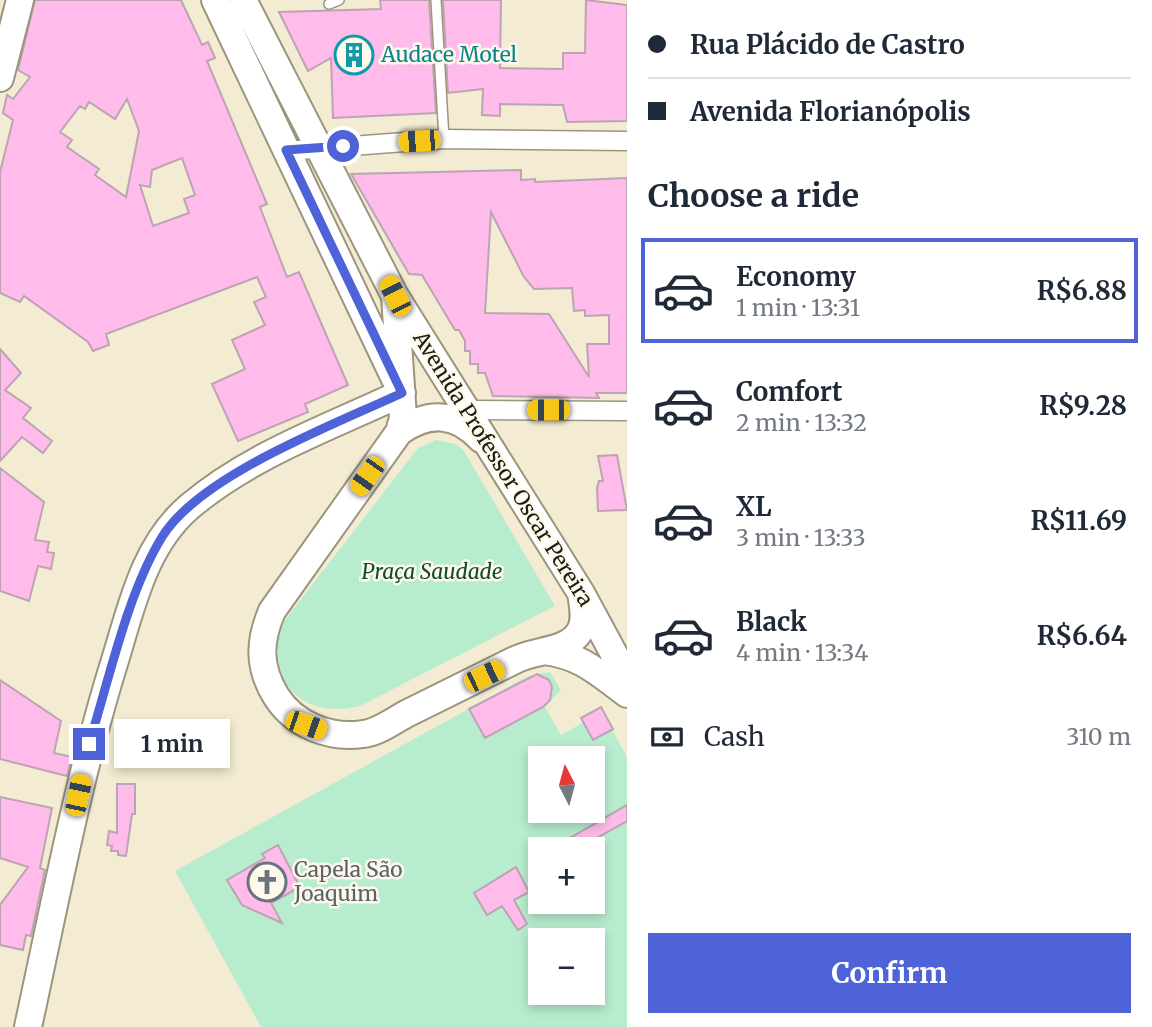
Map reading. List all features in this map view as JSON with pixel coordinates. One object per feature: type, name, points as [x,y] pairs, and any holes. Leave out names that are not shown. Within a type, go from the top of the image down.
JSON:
[{"type":"main road","points":[[0,78],[20,0]]},
{"type":"main road","name":"Avenida Professor Oscar Pereira","points":[[215,0],[402,393]]},
{"type":"main road","name":"Avenida Professor Oscar Pereira","points":[[243,0],[395,296],[469,410],[581,593],[627,678]]},
{"type":"main road","points":[[395,296],[405,405],[399,432],[272,611],[263,633],[261,656],[266,679],[278,699],[306,725],[337,736],[366,734],[523,656],[544,651],[576,637],[583,621],[581,593]]},
{"type":"main road","points":[[28,1027],[89,744],[135,596],[163,535],[188,508],[244,468],[402,393]]},
{"type":"main road","points":[[399,432],[427,417],[444,416],[473,430],[497,456]]},
{"type":"main road","points":[[544,651],[569,654],[586,662],[627,694]]},
{"type":"street","points":[[286,150],[444,139],[627,141]]},
{"type":"street","points":[[469,410],[627,411]]},
{"type":"lane","points":[[329,4],[339,0]]},
{"type":"lane","points":[[436,0],[444,139]]},
{"type":"green space","name":"Praça Saudade","points":[[436,440],[456,444],[464,451],[555,606],[360,706],[339,709],[320,707],[304,700],[291,690],[282,676],[278,660],[279,641],[285,620],[418,448]]},
{"type":"green space","points":[[550,672],[561,690],[545,707],[561,735],[602,712],[627,757],[627,1027],[261,1027],[175,871],[528,676]]},
{"type":"building","points":[[35,0],[181,0],[202,45],[208,42],[215,58],[207,61],[267,204],[260,207],[287,277],[299,272],[348,385],[305,404],[308,412],[238,441],[212,384],[245,369],[232,340],[265,325],[254,302],[266,297],[257,277],[106,334],[109,345],[93,351],[88,342],[24,296],[20,302],[0,293],[0,172],[13,120],[3,113],[7,95],[13,99],[30,77],[18,70]],"holes":[[[127,99],[139,131],[126,197],[95,175],[99,169],[67,147],[72,140],[60,132],[80,106],[85,109],[89,102],[115,119]],[[182,158],[195,195],[184,199],[189,213],[153,226],[140,185],[150,187],[152,170]]]},
{"type":"building","points":[[380,0],[429,0],[436,113],[333,118],[331,58],[308,71],[279,12],[381,9]]},
{"type":"building","points":[[443,0],[501,0],[500,68],[563,69],[563,53],[585,53],[586,0],[627,5],[627,121],[567,122],[563,105],[500,104],[500,116],[482,115],[483,89],[448,93]]},
{"type":"building","points":[[521,170],[521,180],[535,179],[535,182],[627,178],[627,393],[596,393],[599,398],[493,396],[485,373],[478,373],[478,364],[470,364],[470,351],[465,351],[465,341],[459,330],[455,330],[422,275],[409,274],[351,174]],"holes":[[[491,212],[524,277],[534,289],[572,288],[574,311],[585,310],[585,316],[609,315],[609,344],[587,344],[589,377],[549,314],[485,313]]]},
{"type":"building","points":[[0,349],[21,373],[5,390],[31,408],[23,418],[52,441],[43,453],[22,437],[0,461]]},
{"type":"building","points":[[617,455],[627,510],[598,511],[597,488],[599,481],[603,481],[598,456]]},
{"type":"building","points":[[0,468],[44,502],[35,540],[49,542],[47,552],[54,553],[51,569],[38,566],[29,601],[0,591]]},
{"type":"building","points":[[537,674],[549,680],[552,687],[550,700],[543,707],[485,738],[469,709]]},
{"type":"building","points":[[0,680],[61,721],[54,753],[72,757],[67,776],[0,759]]},
{"type":"building","points":[[601,707],[613,729],[593,740],[581,718]]},
{"type":"building","points":[[117,784],[135,784],[135,814],[132,814],[126,856],[118,855],[118,851],[111,851],[112,846],[107,845],[109,831],[117,833]]},
{"type":"building","points":[[0,797],[52,808],[40,868],[45,870],[31,936],[26,935],[23,950],[0,945],[0,905],[28,867],[0,858]]},
{"type":"building","points":[[627,805],[627,821],[598,837],[572,837],[596,823],[605,823],[606,817]]},
{"type":"building","name":"Capela São Joaquim","points":[[278,845],[300,887],[271,903],[282,923],[242,905],[227,880],[265,858],[262,854]]},
{"type":"building","points":[[516,867],[528,893],[514,900],[527,924],[518,930],[502,906],[487,915],[474,893]]},
{"type":"place","name":"Audace Motel","points":[[354,55]]},
{"type":"place","name":"Capela São Joaquim","points":[[267,882]]},
{"type":"route","points":[[89,744],[135,596],[163,535],[188,508],[244,468],[402,393],[286,150],[343,146]]}]
